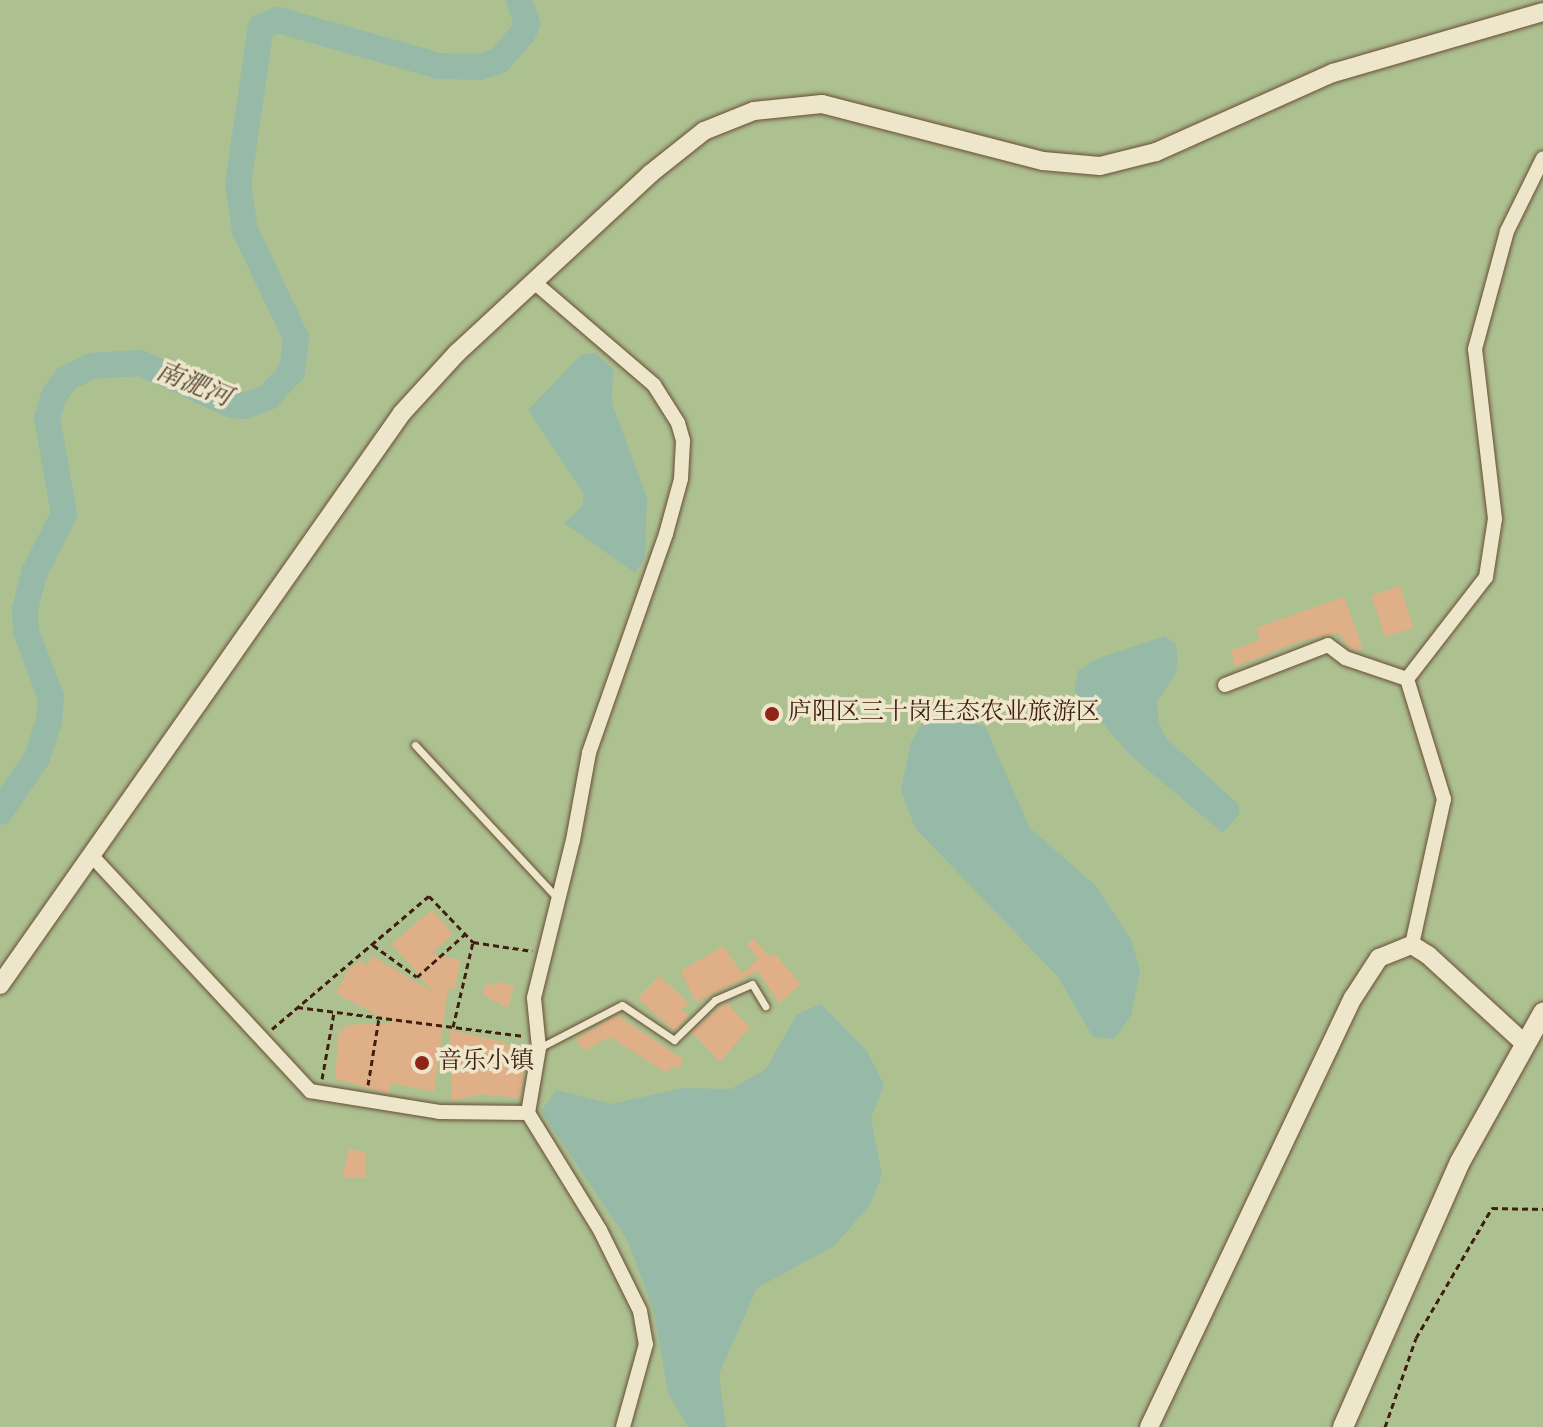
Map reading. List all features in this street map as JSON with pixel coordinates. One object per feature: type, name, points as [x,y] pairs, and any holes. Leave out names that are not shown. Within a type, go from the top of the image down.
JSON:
[{"type":"main road","points":[[1343,1427],[1460,1162],[1543,1013]]},
{"type":"street","points":[[0,985],[402,413],[534,282],[689,142],[754,111],[800,103],[850,108],[1043,161],[1100,166],[1156,152],[1333,73],[1543,12]]},
{"type":"street","points":[[1407,679],[1486,577],[1495,519],[1475,349],[1507,231],[1543,158]]},
{"type":"street","points":[[534,282],[654,385],[678,423],[683,441],[677,495],[589,753],[534,998],[539,1043],[528,1113],[600,1230],[640,1311],[646,1344],[623,1427]]},
{"type":"street","points":[[1225,685],[1328,645],[1345,658],[1407,679]]},
{"type":"street","points":[[1407,679],[1444,799],[1412,945]]},
{"type":"street","points":[[92,856],[304,1086],[320,1094],[439,1112],[528,1113]]},
{"type":"street","points":[[1412,945],[1441,965],[1524,1043]]},
{"type":"street","points":[[1149,1427],[1353,998],[1379,958],[1412,945]]},
{"type":"lane","points":[[415,745],[557,898]]},
{"type":"lane","points":[[539,1043],[622,1005],[674,1040],[715,1000],[752,984],[765,1006]]},
{"type":"path","points":[[260,1039],[429,896],[473,942],[542,952]]},
{"type":"path","points":[[372,944],[417,977],[465,934]]},
{"type":"path","points":[[453,1027],[473,942]]},
{"type":"path","points":[[297,1007],[453,1027],[539,1043]]},
{"type":"path","points":[[320,1094],[334,1012]]},
{"type":"path","points":[[365,1101],[379,1018]]},
{"type":"path","points":[[1385,1427],[1416,1338],[1492,1208],[1543,1209]]},
{"type":"shaded area","name":"庐阳区三十岗生态农业旅游区","points":[[0,0],[1543,0],[1543,1427],[0,1427]]},
{"type":"shaded area","points":[[595,353],[613,369],[612,403],[647,498],[645,558],[635,573],[564,523],[582,506],[584,494],[528,410],[581,355]]},
{"type":"shaded area","points":[[1165,636],[1176,644],[1178,659],[1175,675],[1157,702],[1159,723],[1166,738],[1239,805],[1239,814],[1223,833],[1130,755],[1074,690],[1078,671],[1096,659]]},
{"type":"shaded area","points":[[931,709],[985,726],[1030,828],[1096,886],[1131,939],[1140,971],[1131,1015],[1114,1039],[1093,1037],[1058,977],[915,828],[901,790],[911,742]]},
{"type":"shaded area","points":[[821,1004],[867,1051],[884,1085],[871,1118],[882,1175],[870,1205],[834,1246],[757,1288],[719,1374],[726,1427],[688,1427],[668,1393],[654,1312],[628,1241],[541,1111],[556,1090],[612,1104],[682,1088],[731,1089],[766,1069],[797,1014]]},
{"type":"building","points":[[1400,586],[1414,628],[1385,637],[1371,595]]},
{"type":"building","points":[[1344,597],[1363,649],[1350,649],[1339,633],[1300,641],[1235,667],[1231,650],[1260,640],[1256,628]]},
{"type":"building","points":[[432,910],[453,934],[431,954],[460,960],[455,990],[448,989],[434,1092],[391,1083],[389,1094],[335,1079],[339,1030],[344,1030],[345,1025],[392,1023],[336,993],[348,970],[360,961],[367,965],[372,956],[433,992],[392,944]]},
{"type":"building","points":[[754,939],[769,957],[774,953],[801,984],[779,1003],[758,971],[696,1002],[681,971],[723,946],[742,973],[758,959],[747,944]]},
{"type":"building","points":[[659,976],[690,1004],[681,1009],[689,1016],[674,1031],[638,998]]},
{"type":"building","points":[[498,982],[514,986],[508,1008],[483,995],[486,983],[497,986]]},
{"type":"building","points":[[726,1002],[750,1027],[720,1062],[691,1032]]},
{"type":"building","points":[[617,1015],[684,1060],[678,1069],[672,1066],[667,1073],[610,1037],[584,1051],[576,1039]]},
{"type":"building","points":[[450,1030],[503,1042],[527,1056],[520,1098],[481,1094],[452,1101]]},
{"type":"building","points":[[349,1149],[365,1152],[366,1178],[342,1178]]},
{"type":"waterway","name":"南淝河","points":[[0,812],[37,758],[49,720],[51,698],[26,631],[25,609],[34,573],[64,514],[47,418],[54,395],[67,378],[92,366],[140,363],[232,405],[245,406],[268,397],[292,371],[296,338],[245,230],[238,184],[261,27],[278,20],[439,66],[480,67],[500,60],[523,33],[527,24],[519,0]]},
{"type":"place","name":"庐阳区三十岗生态农业旅游区","points":[[772,714]]},
{"type":"place","name":"音乐小镇","points":[[422,1063]]}]
